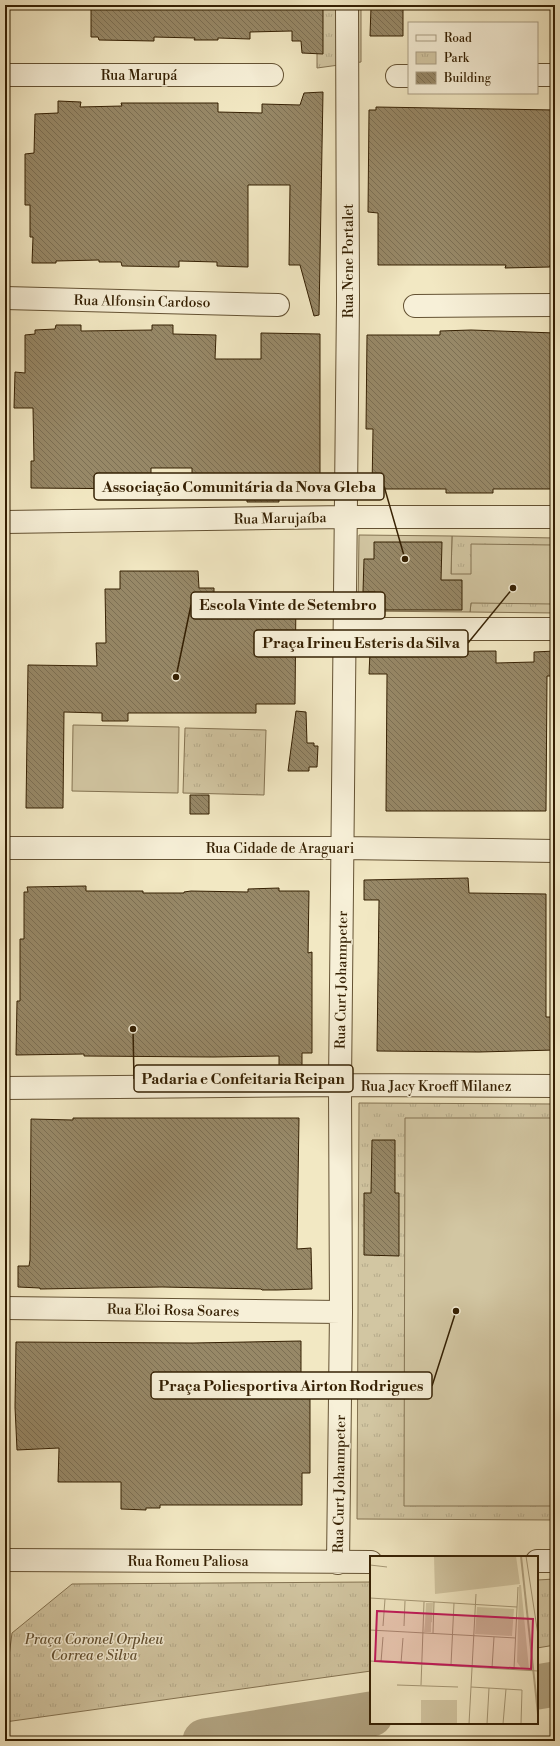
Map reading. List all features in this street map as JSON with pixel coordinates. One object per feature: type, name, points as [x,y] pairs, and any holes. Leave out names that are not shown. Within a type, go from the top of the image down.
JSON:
[{"type":"street","name":"Rua Nene Portalet","points":[[347,5],[347,517]]},
{"type":"street","name":"Rua Marupá","points":[[5,75],[272,75]]},
{"type":"street","points":[[538,75],[555,75]]},
{"type":"street","name":"Rua Alfonsin Cardoso","points":[[5,298],[278,305]]},
{"type":"street","points":[[415,306],[555,305]]},
{"type":"street","name":"Rua Marujaíba","points":[[5,522],[347,517],[555,518]]},
{"type":"street","name":"Rua Curt Johannpeter","points":[[338,1563],[341,1312],[340,1085],[347,517]]},
{"type":"street","points":[[345,629],[555,629]]},
{"type":"street","name":"Rua Cidade de Araguari","points":[[5,848],[343,848],[555,851]]},
{"type":"street","name":"Rua Jacy Kroeff Milanez","points":[[5,1088],[340,1085],[555,1086]]},
{"type":"street","name":"Rua Eloi Rosa Soares","points":[[5,1308],[341,1312]]},
{"type":"street","name":"Rua Romeu Paliosa","points":[[5,1560],[370,1562]]},
{"type":"street","points":[[538,1561],[555,1561]]},
{"type":"green space","points":[[317,5],[361,5],[361,62],[317,68]]},
{"type":"green space","points":[[359,535],[452,536],[451,574],[471,574],[471,544],[553,545],[552,604],[471,603],[470,612],[358,611]]},
{"type":"green space","points":[[452,536],[555,538],[555,613],[470,612],[471,603],[451,574]]},
{"type":"green space","points":[[73,725],[179,727],[178,793],[72,791]]},
{"type":"green space","points":[[185,728],[266,730],[264,795],[183,793]]},
{"type":"green space","points":[[359,1103],[555,1104],[555,1520],[357,1519]]},
{"type":"green space","points":[[405,1118],[555,1118],[555,1506],[404,1506]]},
{"type":"green space","points":[[555,1579],[555,1645],[538,1648],[538,1580]]},
{"type":"green space","name":"Praça Coronel Orpheu Correa e Silva","points":[[370,1582],[370,1671],[5,1722],[5,1687],[12,1633],[72,1584]]},
{"type":"building","points":[[91,5],[323,5],[323,54],[302,53],[301,41],[292,41],[292,31],[250,32],[250,39],[218,38],[218,40],[194,40],[195,38],[154,37],[154,41],[99,40],[98,37],[91,37]]},
{"type":"building","points":[[403,6],[403,36],[370,36],[371,7]]},
{"type":"building","points":[[323,92],[319,315],[314,316],[300,265],[289,265],[290,185],[248,185],[248,267],[217,266],[217,262],[179,261],[179,267],[122,266],[121,262],[99,262],[99,260],[32,263],[33,237],[30,237],[30,205],[25,205],[25,154],[34,153],[35,114],[58,113],[58,101],[81,102],[80,107],[122,106],[121,103],[218,103],[218,112],[262,113],[262,104],[300,105],[304,93]]},
{"type":"building","points":[[376,107],[555,110],[555,265],[550,265],[550,267],[505,268],[506,265],[378,265],[378,213],[368,212],[369,110],[376,110]]},
{"type":"building","points":[[56,325],[81,325],[81,331],[152,330],[152,325],[173,325],[173,334],[216,335],[215,359],[261,359],[261,333],[320,334],[320,488],[278,489],[279,502],[247,502],[247,490],[192,490],[192,468],[151,468],[151,489],[31,488],[31,461],[34,461],[33,408],[14,408],[15,372],[25,373],[25,335],[35,334],[35,330],[55,329]]},
{"type":"building","points":[[471,330],[555,333],[555,489],[493,489],[493,493],[446,493],[446,489],[372,489],[373,429],[366,429],[367,335],[440,335],[440,331]]},
{"type":"building","points":[[374,542],[442,542],[441,580],[462,580],[462,610],[375,610],[375,592],[363,592],[364,559],[374,559]]},
{"type":"building","points":[[120,571],[198,571],[199,588],[214,588],[214,593],[296,593],[295,704],[256,704],[256,713],[128,713],[128,721],[102,721],[102,713],[64,712],[63,808],[26,808],[28,665],[97,666],[96,643],[106,643],[105,589],[120,589]]},
{"type":"building","points":[[496,651],[496,663],[534,662],[534,652],[555,651],[555,676],[547,676],[546,811],[386,811],[387,674],[369,674],[370,652]]},
{"type":"building","points":[[296,711],[306,712],[307,743],[314,743],[314,746],[318,746],[317,767],[309,767],[309,771],[288,771]]},
{"type":"building","points":[[190,795],[209,795],[209,814],[190,814]]},
{"type":"building","points":[[468,878],[469,893],[546,894],[546,1017],[555,1017],[555,1050],[479,1052],[377,1051],[379,900],[364,900],[364,880]]},
{"type":"building","points":[[86,886],[86,891],[143,891],[143,893],[184,893],[191,891],[248,892],[248,889],[279,888],[279,891],[309,891],[308,953],[312,952],[312,1053],[302,1053],[302,1066],[279,1066],[279,1056],[84,1056],[84,1054],[16,1055],[17,1001],[20,1001],[20,939],[24,939],[24,892],[28,892],[27,887]]},
{"type":"building","points":[[73,1118],[299,1118],[297,1249],[311,1248],[312,1289],[262,1290],[162,1287],[40,1289],[18,1287],[18,1266],[29,1266],[30,1260],[31,1119],[73,1120]]},
{"type":"building","points":[[372,1140],[395,1140],[395,1193],[399,1193],[399,1256],[364,1255],[364,1193],[371,1193]]},
{"type":"building","points":[[301,1341],[301,1379],[305,1379],[305,1392],[310,1392],[310,1473],[302,1473],[302,1505],[160,1505],[160,1508],[146,1508],[146,1510],[121,1509],[121,1482],[58,1482],[59,1448],[17,1450],[15,1407],[16,1342],[193,1343]]},
{"type":"waterway","points":[[538,1687],[555,1684]]},
{"type":"waterway","points":[[205,1741],[370,1714]]},
{"type":"place","name":"Associação Comunitária da Nova Gleba","points":[[405,559]]},
{"type":"place","name":"Praça Irineu Esteris da Silva","points":[[513,588]]},
{"type":"place","name":"Escola Vinte de Setembro","points":[[176,677]]},
{"type":"place","name":"Padaria e Confeitaria Reipan","points":[[133,1029]]},
{"type":"place","name":"Praça Poliesportiva Airton Rodrigues","points":[[456,1311]]}]
